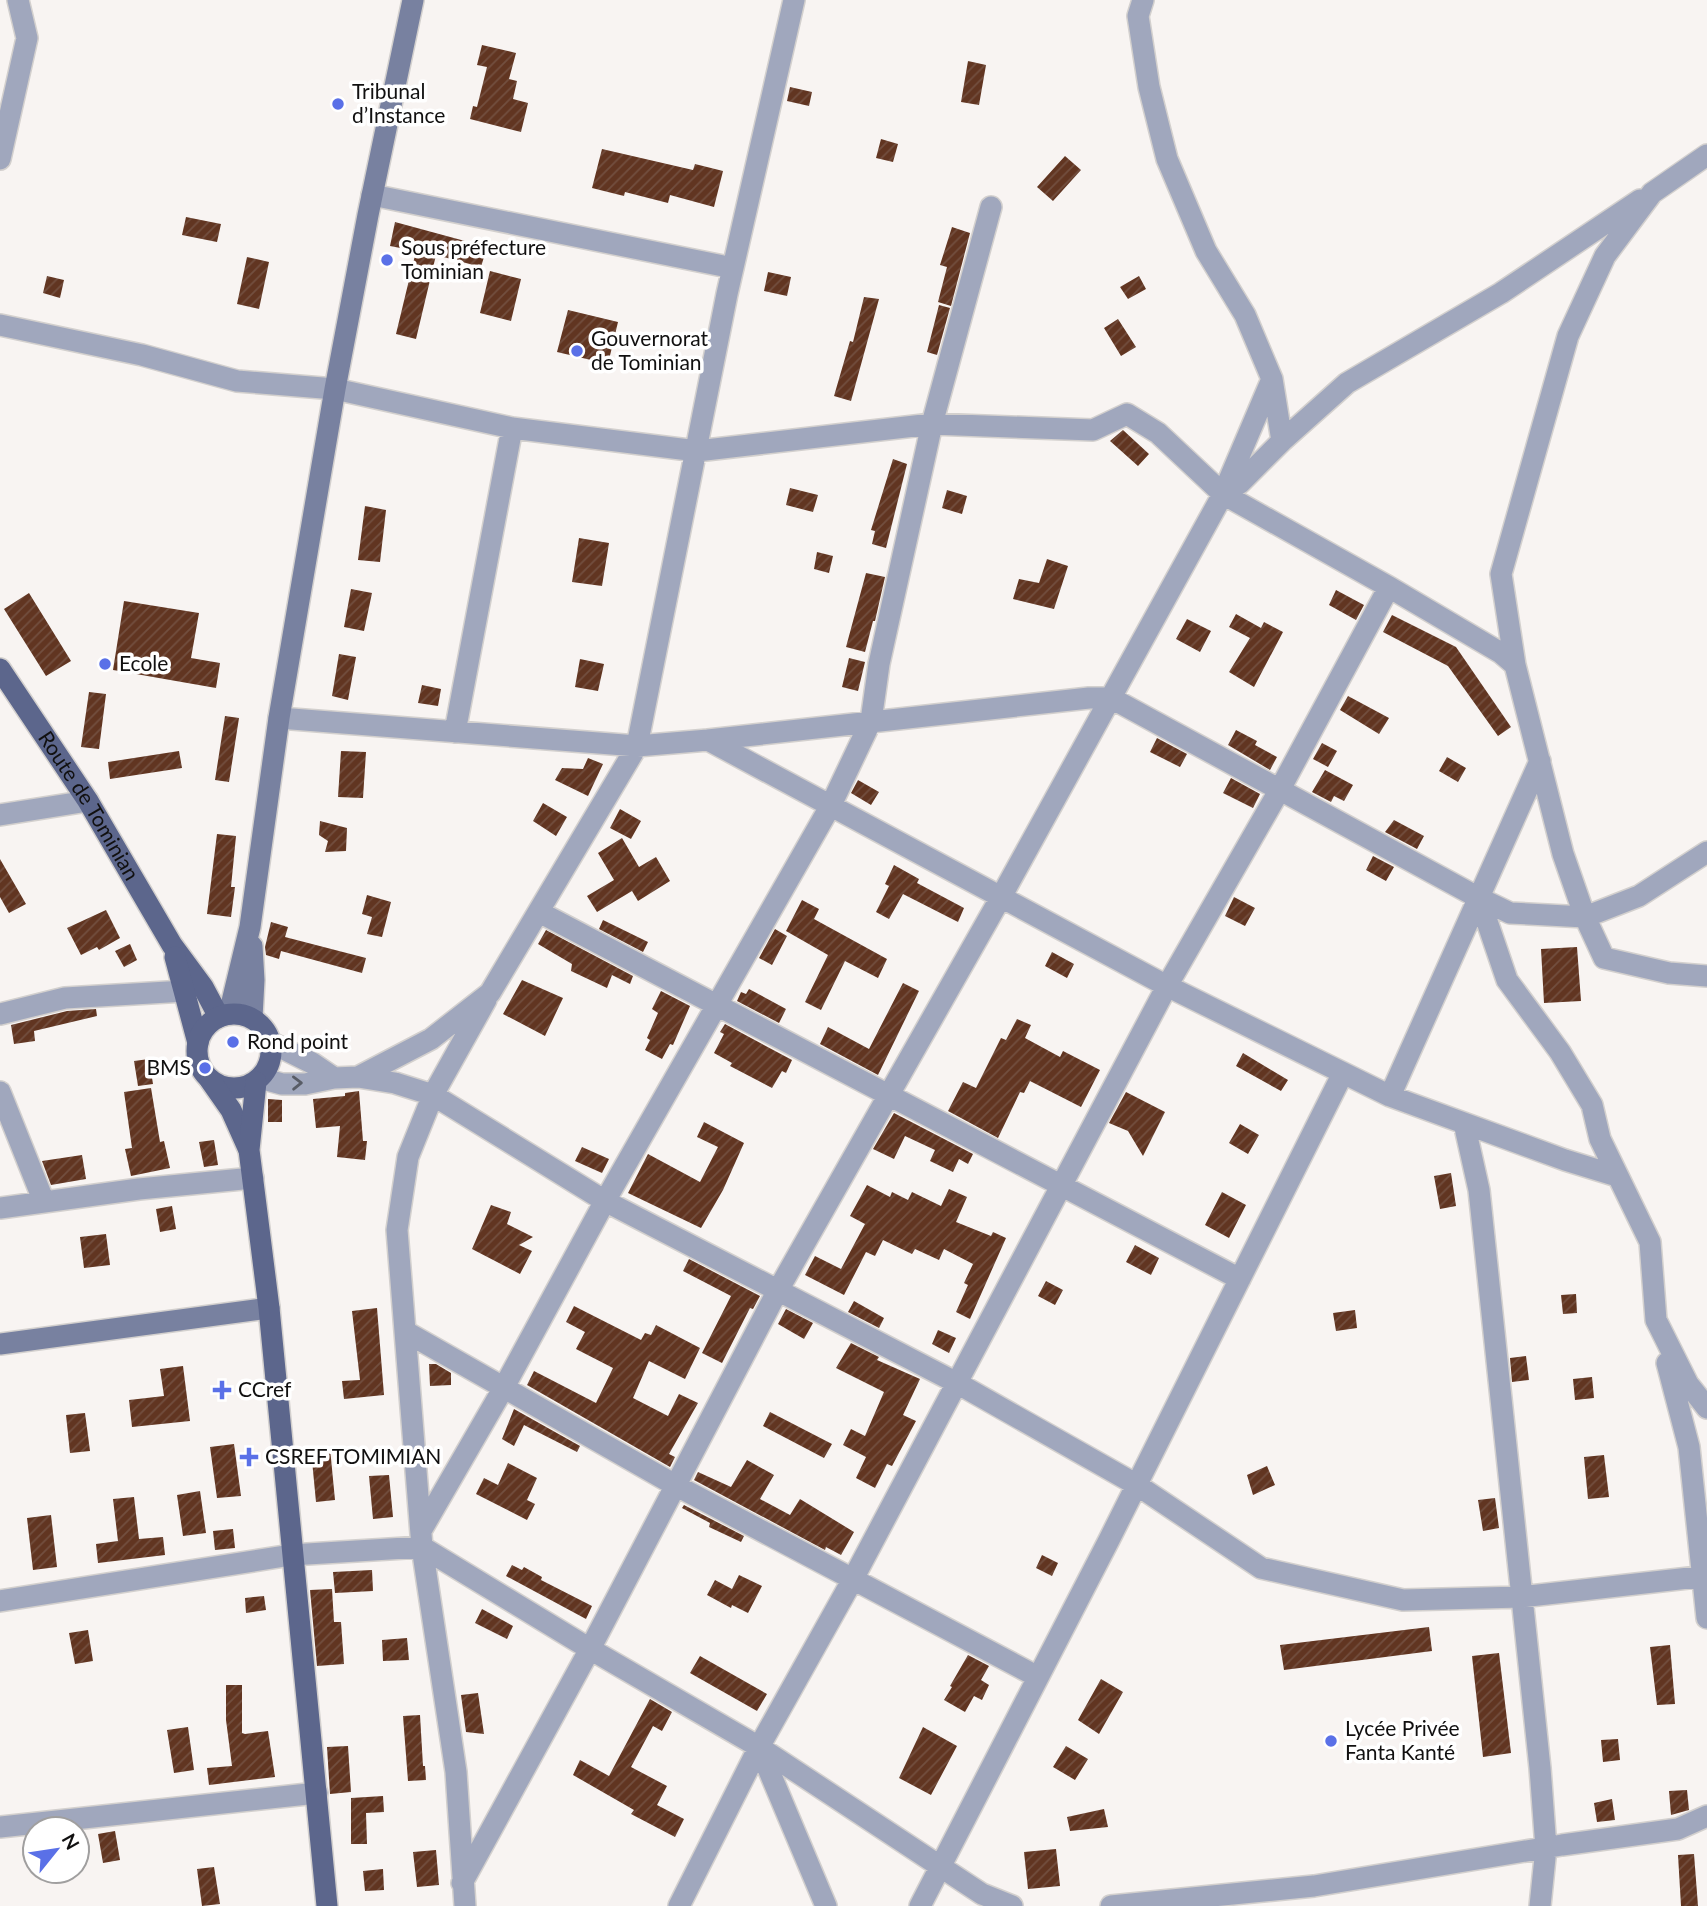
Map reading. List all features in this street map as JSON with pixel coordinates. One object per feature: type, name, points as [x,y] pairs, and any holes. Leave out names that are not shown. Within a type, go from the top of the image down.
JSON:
[{"type":"main road","name":"Route de Tominian","points":[[0,669],[88,801],[172,945]]},
{"type":"main road","points":[[172,945],[198,1043]]},
{"type":"main road","points":[[172,945],[224,1015]]},
{"type":"main road","points":[[210,1080],[232,1088],[248,1086],[258,1080],[269,1066],[271,1058],[267,1032],[252,1018],[224,1015],[204,1028],[197,1052],[200,1067],[231,1110],[249,1150]]},
{"type":"main road","points":[[258,1080],[249,1150],[269,1308],[327,1906]]},
{"type":"street","points":[[0,159],[27,38],[18,0]]},
{"type":"street","points":[[224,1015],[250,927],[279,718],[335,389],[372,195],[414,0]]},
{"type":"street","points":[[465,1906],[456,1772],[422,1538],[397,1230],[408,1157],[433,1096],[490,993],[637,746],[733,268],[794,0]]},
{"type":"street","points":[[1143,0],[1138,16],[1149,87],[1167,159],[1206,251],[1245,315],[1272,379],[1282,441]]},
{"type":"street","points":[[1223,494],[1240,483],[1347,383],[1501,293],[1707,155]]},
{"type":"street","points":[[1652,193],[1605,256],[1568,336],[1501,573],[1515,665],[1563,854],[1585,917],[1604,958],[1669,973],[1707,976]]},
{"type":"street","points":[[372,195],[733,268]]},
{"type":"street","points":[[422,1538],[606,1201],[831,805],[871,721],[879,664],[932,424],[991,207]]},
{"type":"street","points":[[0,324],[142,355],[237,382],[335,389],[512,428],[697,451],[932,424],[1093,430],[1127,414],[1158,433],[1223,494],[1389,587],[1501,653],[1515,665]]},
{"type":"street","points":[[463,1883],[590,1649],[777,1292],[1001,897],[1223,494],[1272,379]]},
{"type":"street","points":[[455,732],[512,428]]},
{"type":"street","points":[[679,1906],[759,1747],[853,1579],[1167,986],[1279,791],[1389,587]]},
{"type":"street","points":[[279,718],[637,746],[1089,698],[1111,698],[1279,791],[1510,913],[1585,917],[1639,896],[1707,852]]},
{"type":"street","points":[[708,740],[1167,986],[1390,1096],[1565,1160],[1617,1176]]},
{"type":"street","points":[[1390,1096],[1541,761]]},
{"type":"street","points":[[0,815],[88,801]]},
{"type":"street","points":[[1479,898],[1507,980],[1560,1052],[1592,1105],[1600,1139],[1650,1242],[1656,1320],[1689,1447],[1705,1576],[1707,1618]]},
{"type":"street","points":[[539,912],[718,1003],[1240,1279]]},
{"type":"street","points":[[250,927],[254,980],[252,1018]]},
{"type":"street","points":[[0,1014],[65,998],[185,991]]},
{"type":"street","points":[[358,1077],[430,1039],[490,993]]},
{"type":"street","points":[[270,1042],[312,1063],[334,1078]]},
{"type":"street","points":[[920,1906],[1137,1485],[1343,1073]]},
{"type":"street","points":[[258,1080],[305,1084],[334,1078],[358,1077],[395,1083],[433,1096],[606,1201],[957,1383],[1137,1485],[1261,1568],[1403,1600],[1521,1597],[1705,1576]]},
{"type":"street","points":[[0,1092],[44,1202]]},
{"type":"street","points":[[1464,1123],[1481,1203],[1540,1768],[1546,1848],[1540,1906]]},
{"type":"street","points":[[0,1208],[139,1189],[253,1178]]},
{"type":"street","points":[[0,1344],[269,1308]]},
{"type":"street","points":[[1656,1320],[1688,1384],[1707,1408]]},
{"type":"street","points":[[406,1332],[675,1485],[1038,1677]]},
{"type":"street","points":[[0,1601],[291,1555],[422,1538],[590,1649],[759,1747],[982,1894],[1012,1906]]},
{"type":"street","points":[[759,1747],[825,1906]]},
{"type":"street","points":[[0,1827],[317,1793]]},
{"type":"street","points":[[1111,1906],[1314,1886],[1678,1829],[1707,1816]]},
{"type":"building","points":[[482,45],[516,53],[509,79],[517,81],[513,99],[528,103],[521,132],[470,119],[473,106],[477,107],[487,67],[477,65]]},
{"type":"building","points":[[968,61],[986,65],[979,105],[961,102]]},
{"type":"building","points":[[790,87],[812,92],[809,106],[787,101]]},
{"type":"building","points":[[881,139],[898,144],[893,162],[876,158]]},
{"type":"building","points":[[602,149],[693,170],[695,164],[723,171],[714,207],[670,195],[668,203],[625,192],[624,196],[592,188]]},
{"type":"building","points":[[1065,156],[1081,170],[1053,201],[1037,187]]},
{"type":"building","points":[[186,217],[221,224],[217,242],[182,235]]},
{"type":"building","points":[[395,222],[487,247],[481,267],[436,255],[416,339],[396,334],[416,251],[390,246]]},
{"type":"building","points":[[952,227],[970,233],[951,306],[938,302],[947,267],[940,265]]},
{"type":"building","points":[[247,257],[269,262],[259,309],[237,304]]},
{"type":"building","points":[[490,271],[521,279],[511,321],[480,313]]},
{"type":"building","points":[[768,272],[791,277],[787,296],[764,291]]},
{"type":"building","points":[[47,276],[64,280],[60,298],[43,293]]},
{"type":"building","points":[[1139,276],[1146,289],[1128,299],[1120,287]]},
{"type":"building","points":[[864,297],[879,299],[851,401],[834,396],[850,341],[853,342]]},
{"type":"building","points":[[939,305],[950,308],[937,355],[927,352]]},
{"type":"building","points":[[568,310],[618,322],[608,364],[557,352]]},
{"type":"building","points":[[1118,319],[1136,347],[1121,356],[1104,328]]},
{"type":"building","points":[[1123,430],[1149,454],[1138,466],[1110,441]]},
{"type":"building","points":[[893,459],[907,464],[886,548],[872,544],[875,531],[871,530]]},
{"type":"building","points":[[790,488],[818,495],[813,512],[786,505]]},
{"type":"building","points":[[947,490],[967,496],[962,514],[942,508]]},
{"type":"building","points":[[365,506],[386,510],[380,562],[358,560]]},
{"type":"building","points":[[579,538],[609,543],[602,586],[572,582]]},
{"type":"building","points":[[817,552],[833,556],[829,573],[814,569]]},
{"type":"building","points":[[1047,559],[1068,566],[1054,609],[1013,599],[1019,579],[1039,583]]},
{"type":"building","points":[[866,573],[885,577],[865,652],[846,647]]},
{"type":"building","points":[[351,589],[372,593],[364,631],[344,627]]},
{"type":"building","points":[[1336,590],[1364,605],[1356,620],[1329,605]]},
{"type":"building","points":[[29,593],[71,661],[46,676],[4,609]]},
{"type":"building","points":[[124,601],[199,613],[191,658],[220,663],[216,688],[113,670]]},
{"type":"building","points":[[1236,614],[1261,628],[1264,622],[1283,632],[1254,687],[1229,672],[1250,638],[1229,627]]},
{"type":"building","points":[[1392,615],[1456,647],[1511,727],[1498,736],[1448,666],[1383,632]]},
{"type":"building","points":[[1187,619],[1211,631],[1200,652],[1176,639]]},
{"type":"building","points":[[339,654],[356,657],[348,700],[332,696]]},
{"type":"building","points":[[849,658],[865,662],[858,691],[842,687]]},
{"type":"building","points":[[580,659],[604,664],[598,691],[575,687]]},
{"type":"building","points":[[422,685],[441,689],[438,706],[418,703]]},
{"type":"building","points":[[89,692],[106,694],[99,749],[81,747]]},
{"type":"building","points":[[1348,696],[1389,718],[1379,734],[1340,710]]},
{"type":"building","points":[[225,716],[239,718],[229,782],[215,780]]},
{"type":"building","points":[[1236,730],[1257,741],[1255,745],[1277,757],[1270,770],[1228,745]]},
{"type":"building","points":[[1157,738],[1187,754],[1180,767],[1150,752]]},
{"type":"building","points":[[1322,743],[1337,751],[1328,767],[1313,759]]},
{"type":"building","points":[[179,751],[182,768],[110,779],[108,762]]},
{"type":"building","points":[[341,751],[366,752],[363,798],[338,797]]},
{"type":"building","points":[[1447,757],[1466,768],[1458,782],[1439,771]]},
{"type":"building","points":[[588,758],[603,764],[588,796],[555,780],[562,768],[583,769]]},
{"type":"building","points":[[1325,770],[1353,785],[1344,801],[1334,796],[1331,802],[1312,792]]},
{"type":"building","points":[[1231,778],[1260,794],[1253,808],[1223,793]]},
{"type":"building","points":[[858,780],[879,792],[871,805],[851,793]]},
{"type":"building","points":[[543,803],[567,817],[556,836],[533,821]]},
{"type":"building","points":[[620,809],[641,821],[631,839],[610,828]]},
{"type":"building","points":[[1394,820],[1424,836],[1417,849],[1385,832]]},
{"type":"building","points":[[320,821],[347,828],[346,851],[325,852],[328,841],[319,835]]},
{"type":"building","points":[[217,834],[236,836],[231,887],[235,887],[231,917],[207,914]]},
{"type":"building","points":[[622,838],[639,867],[656,857],[670,881],[638,901],[632,891],[597,912],[587,896],[614,880],[598,853]]},
{"type":"building","points":[[1373,856],[1394,867],[1386,881],[1366,870]]},
{"type":"building","points":[[0,859],[26,904],[9,913],[0,897]]},
{"type":"building","points":[[894,865],[919,879],[917,883],[964,908],[958,922],[903,894],[889,919],[876,912],[889,886],[885,884]]},
{"type":"building","points":[[367,895],[391,902],[382,937],[367,934],[372,917],[362,914]]},
{"type":"building","points":[[1234,897],[1255,908],[1245,926],[1225,916]]},
{"type":"building","points":[[802,900],[819,909],[814,919],[887,959],[878,978],[845,961],[821,1010],[805,1002],[828,955],[786,931]]},
{"type":"building","points":[[106,910],[120,938],[99,950],[97,947],[81,955],[67,928]]},
{"type":"building","points":[[603,920],[648,942],[643,952],[599,929]]},
{"type":"building","points":[[271,922],[288,927],[285,937],[366,958],[362,973],[281,951],[279,959],[266,955],[265,947]]},
{"type":"building","points":[[775,929],[787,936],[772,965],[759,958]]},
{"type":"building","points":[[546,930],[633,976],[630,984],[612,975],[607,988],[571,971],[572,964],[538,944]]},
{"type":"building","points":[[130,944],[137,960],[124,967],[115,951]]},
{"type":"building","points":[[1577,947],[1581,1001],[1544,1003],[1541,949]]},
{"type":"building","points":[[1052,952],[1074,964],[1067,978],[1045,966]]},
{"type":"building","points":[[522,980],[563,998],[545,1036],[503,1014]]},
{"type":"building","points":[[903,983],[919,991],[878,1075],[820,1044],[828,1027],[869,1049]]},
{"type":"building","points":[[749,989],[786,1009],[779,1023],[737,1001],[741,992],[746,994]]},
{"type":"building","points":[[661,991],[690,1006],[673,1045],[670,1044],[662,1059],[645,1050],[658,1013],[652,1009]]},
{"type":"building","points":[[96,1009],[97,1016],[34,1031],[35,1041],[14,1044],[11,1025],[67,1011]]},
{"type":"building","points":[[1017,1019],[1031,1025],[1025,1038],[1060,1057],[1063,1051],[1100,1070],[1081,1107],[1030,1081],[1024,1093],[1020,1092],[998,1138],[948,1111],[963,1082],[976,1088],[1001,1038],[1006,1040]]},
{"type":"building","points":[[725,1024],[792,1060],[786,1073],[782,1071],[772,1088],[730,1066],[732,1063],[714,1053],[724,1034],[720,1032]]},
{"type":"building","points":[[1243,1053],[1288,1080],[1281,1091],[1236,1066]]},
{"type":"building","points":[[149,1059],[153,1084],[138,1086],[134,1061]]},
{"type":"building","points":[[151,1088],[160,1142],[164,1141],[170,1168],[131,1176],[125,1149],[132,1148],[124,1092]]},
{"type":"building","points":[[359,1091],[363,1141],[367,1141],[365,1160],[337,1157],[340,1126],[316,1128],[313,1099],[345,1096],[345,1093]]},
{"type":"building","points":[[1126,1092],[1165,1112],[1143,1156],[1128,1131],[1109,1123]]},
{"type":"building","points":[[268,1099],[282,1100],[282,1122],[268,1122]]},
{"type":"building","points":[[894,1113],[973,1154],[968,1164],[959,1159],[953,1172],[930,1161],[935,1150],[905,1136],[894,1159],[873,1149]]},
{"type":"building","points":[[704,1122],[744,1143],[723,1190],[701,1228],[628,1193],[648,1154],[700,1182],[718,1147],[697,1137]]},
{"type":"building","points":[[1240,1124],[1259,1135],[1248,1154],[1229,1143]]},
{"type":"building","points":[[214,1140],[218,1165],[204,1167],[199,1142]]},
{"type":"building","points":[[582,1147],[609,1159],[602,1173],[575,1161]]},
{"type":"building","points":[[82,1155],[86,1179],[51,1185],[42,1161]]},
{"type":"building","points":[[1451,1173],[1456,1206],[1440,1209],[1434,1176]]},
{"type":"building","points":[[867,1185],[890,1197],[892,1192],[908,1200],[912,1192],[941,1206],[949,1189],[967,1197],[956,1222],[991,1236],[993,1232],[1006,1238],[970,1319],[956,1312],[968,1285],[964,1283],[973,1264],[944,1249],[939,1260],[915,1249],[912,1254],[883,1240],[875,1256],[866,1252],[844,1295],[805,1275],[815,1256],[841,1269],[865,1224],[850,1216]]},
{"type":"building","points":[[1222,1192],[1246,1205],[1229,1238],[1205,1225]]},
{"type":"building","points":[[491,1205],[511,1212],[507,1224],[533,1237],[519,1245],[532,1251],[520,1274],[472,1249]]},
{"type":"building","points":[[172,1206],[176,1229],[160,1232],[156,1209]]},
{"type":"building","points":[[106,1234],[110,1265],[84,1268],[80,1237]]},
{"type":"building","points":[[1135,1245],[1159,1258],[1151,1275],[1126,1262]]},
{"type":"building","points":[[689,1259],[760,1296],[753,1309],[750,1308],[722,1363],[702,1353],[731,1296],[683,1271]]},
{"type":"building","points":[[1046,1281],[1063,1290],[1055,1305],[1038,1296]]},
{"type":"building","points":[[1576,1294],[1577,1313],[1563,1314],[1561,1295]]},
{"type":"building","points":[[854,1301],[884,1318],[879,1328],[848,1312]]},
{"type":"building","points":[[574,1306],[641,1340],[645,1333],[651,1335],[656,1325],[700,1348],[685,1379],[649,1361],[633,1398],[668,1416],[679,1394],[698,1403],[669,1454],[675,1457],[670,1467],[527,1385],[534,1371],[596,1403],[613,1368],[576,1349],[585,1332],[566,1322]]},
{"type":"building","points":[[377,1308],[384,1395],[344,1399],[342,1381],[360,1380],[352,1311]]},
{"type":"building","points":[[786,1309],[813,1323],[804,1339],[778,1324]]},
{"type":"building","points":[[1355,1310],[1357,1328],[1336,1331],[1333,1313]]},
{"type":"building","points":[[938,1330],[956,1338],[949,1353],[932,1344]]},
{"type":"building","points":[[851,1343],[879,1357],[877,1360],[920,1379],[903,1415],[916,1421],[892,1466],[887,1464],[875,1488],[856,1478],[866,1457],[843,1445],[851,1429],[865,1436],[884,1392],[836,1368]]},
{"type":"building","points":[[1526,1356],[1529,1380],[1512,1382],[1510,1358]]},
{"type":"building","points":[[429,1364],[436,1364],[451,1373],[451,1385],[430,1386]]},
{"type":"building","points":[[183,1366],[190,1421],[132,1427],[129,1400],[164,1396],[160,1369]]},
{"type":"building","points":[[1592,1377],[1594,1398],[1575,1400],[1573,1379]]},
{"type":"building","points":[[514,1409],[580,1446],[577,1452],[524,1425],[514,1446],[502,1439]]},
{"type":"building","points":[[770,1412],[832,1444],[824,1458],[763,1426]]},
{"type":"building","points":[[85,1413],[90,1451],[70,1453],[66,1415]]},
{"type":"building","points":[[234,1444],[241,1496],[217,1498],[210,1447]]},
{"type":"building","points":[[330,1448],[335,1500],[316,1502],[311,1450]]},
{"type":"building","points":[[1604,1455],[1609,1497],[1588,1499],[1584,1457]]},
{"type":"building","points":[[747,1460],[774,1475],[760,1499],[790,1515],[800,1499],[854,1532],[841,1555],[826,1547],[825,1550],[694,1480],[698,1472],[731,1487]]},
{"type":"building","points":[[508,1463],[537,1478],[527,1500],[535,1504],[527,1520],[476,1494],[484,1478],[498,1485]]},
{"type":"building","points":[[1267,1466],[1275,1485],[1253,1495],[1247,1475]]},
{"type":"building","points":[[389,1475],[393,1517],[373,1519],[369,1476]]},
{"type":"building","points":[[200,1491],[206,1533],[183,1536],[177,1495]]},
{"type":"building","points":[[134,1497],[139,1539],[163,1537],[165,1555],[98,1563],[96,1544],[118,1541],[113,1499]]},
{"type":"building","points":[[1495,1498],[1499,1528],[1483,1531],[1478,1500]]},
{"type":"building","points":[[684,1505],[744,1536],[741,1542],[709,1527],[710,1523],[682,1508]]},
{"type":"building","points":[[51,1515],[57,1567],[33,1570],[27,1518]]},
{"type":"building","points":[[233,1529],[235,1548],[215,1550],[213,1531]]},
{"type":"building","points":[[1042,1555],[1058,1563],[1052,1576],[1036,1568]]},
{"type":"building","points":[[512,1565],[522,1570],[524,1567],[542,1577],[541,1580],[592,1606],[586,1619],[506,1576]]},
{"type":"building","points":[[372,1570],[373,1591],[335,1593],[333,1572]]},
{"type":"building","points":[[739,1575],[762,1586],[748,1613],[732,1605],[731,1608],[707,1595],[715,1580],[732,1589]]},
{"type":"building","points":[[332,1589],[334,1622],[341,1622],[344,1664],[317,1666],[310,1590]]},
{"type":"building","points":[[264,1596],[266,1610],[246,1613],[245,1598]]},
{"type":"building","points":[[482,1609],[513,1626],[507,1639],[475,1623]]},
{"type":"building","points":[[1429,1627],[1432,1651],[1284,1670],[1280,1645]]},
{"type":"building","points":[[88,1630],[93,1661],[75,1664],[69,1633]]},
{"type":"building","points":[[407,1638],[409,1660],[383,1661],[382,1640]]},
{"type":"building","points":[[1670,1645],[1675,1704],[1657,1705],[1650,1647]]},
{"type":"building","points":[[1499,1653],[1511,1753],[1483,1757],[1472,1656]]},
{"type":"building","points":[[968,1655],[989,1666],[981,1680],[989,1685],[982,1700],[974,1696],[965,1712],[944,1700]]},
{"type":"building","points":[[700,1656],[767,1694],[757,1711],[690,1673]]},
{"type":"building","points":[[1101,1679],[1123,1692],[1099,1734],[1078,1720]]},
{"type":"building","points":[[226,1685],[242,1685],[242,1733],[268,1731],[275,1777],[209,1785],[207,1768],[232,1766],[226,1720]]},
{"type":"building","points":[[478,1693],[484,1734],[466,1732],[461,1695]]},
{"type":"building","points":[[650,1699],[672,1712],[662,1731],[653,1726],[631,1767],[667,1786],[657,1805],[684,1819],[675,1837],[631,1814],[634,1810],[573,1775],[580,1760],[609,1776]]},
{"type":"building","points":[[420,1715],[426,1780],[408,1781],[403,1716]]},
{"type":"building","points":[[188,1727],[194,1770],[174,1773],[167,1730]]},
{"type":"building","points":[[923,1727],[957,1746],[931,1795],[899,1778]]},
{"type":"building","points":[[1618,1739],[1620,1760],[1603,1762],[1601,1740]]},
{"type":"building","points":[[348,1746],[351,1792],[330,1794],[327,1747]]},
{"type":"building","points":[[1066,1746],[1088,1759],[1075,1780],[1053,1767]]},
{"type":"building","points":[[1687,1790],[1689,1810],[1671,1815],[1669,1791]]},
{"type":"building","points":[[383,1796],[384,1812],[366,1813],[367,1844],[351,1844],[351,1798]]},
{"type":"building","points":[[1612,1799],[1615,1820],[1597,1822],[1594,1803]]},
{"type":"building","points":[[1104,1809],[1108,1827],[1070,1831],[1067,1817]]},
{"type":"building","points":[[115,1831],[120,1860],[103,1863],[98,1834]]},
{"type":"building","points":[[1056,1849],[1060,1886],[1028,1889],[1024,1852]]},
{"type":"building","points":[[436,1850],[439,1885],[417,1887],[413,1852]]},
{"type":"building","points":[[1694,1854],[1698,1906],[1681,1906],[1678,1855]]},
{"type":"building","points":[[214,1867],[220,1904],[202,1906],[197,1869]]},
{"type":"building","points":[[383,1869],[384,1890],[365,1891],[363,1871]]},
{"type":"place","name":"Tribunal d’Instance","points":[[338,104]]},
{"type":"place","name":"Sous préfecture Tominian","points":[[387,260]]},
{"type":"place","name":"Gouvernorat de Tominian","points":[[577,351]]},
{"type":"place","name":"Ecole","points":[[105,664]]},
{"type":"place","name":"Rond point","points":[[233,1042]]},
{"type":"place","name":"BMS","points":[[205,1068]]},
{"type":"place","name":"CCref","points":[[222,1390]]},
{"type":"place","name":"CSREF TOMIMIAN","points":[[249,1457]]},
{"type":"place","name":"Lycée Privée Fanta Kanté","points":[[1331,1741]]}]
